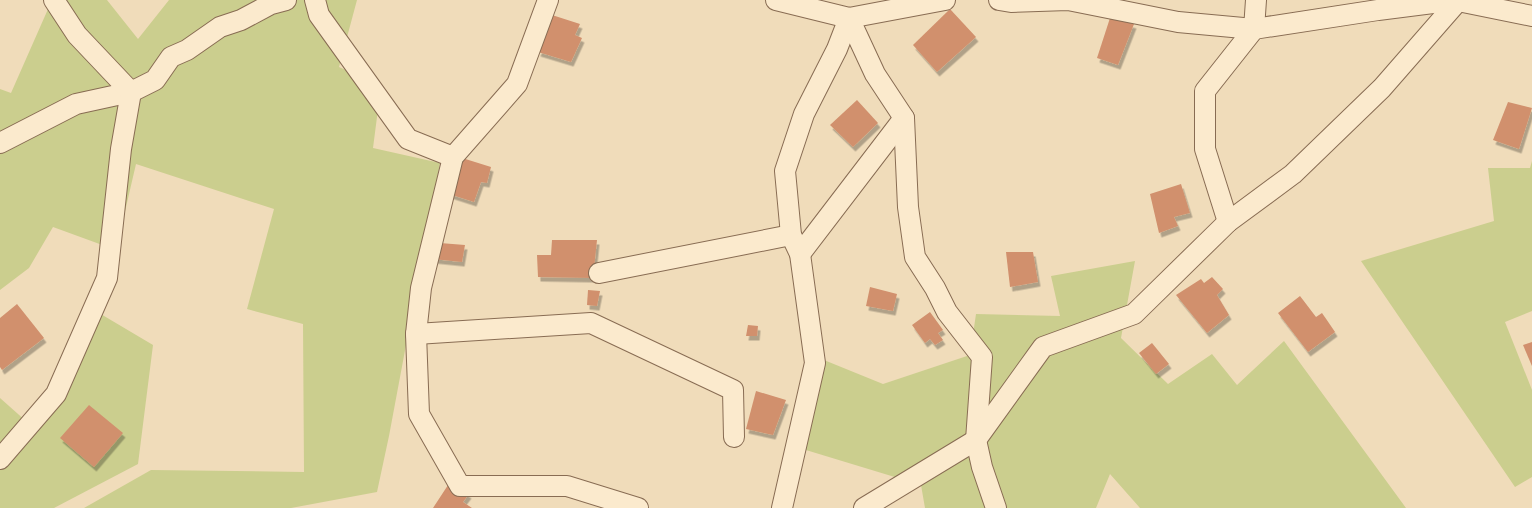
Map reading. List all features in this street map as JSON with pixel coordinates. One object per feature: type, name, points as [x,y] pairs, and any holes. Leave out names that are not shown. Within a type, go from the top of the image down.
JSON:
[{"type":"street","points":[[54,0],[77,35],[131,92]]},
{"type":"street","points":[[0,143],[76,104],[131,92],[155,80],[171,57],[187,50],[220,26],[241,20],[271,4],[286,0]]},
{"type":"street","points":[[315,0],[319,15],[408,139],[453,157]]},
{"type":"street","points":[[548,0],[517,84],[453,157],[421,288],[416,334],[419,414],[460,486],[567,486],[638,508]]},
{"type":"street","points":[[776,0],[849,18],[944,0]]},
{"type":"street","points":[[999,0],[1011,2],[1068,0],[1178,22],[1254,29],[1378,10],[1458,1],[1532,16]]},
{"type":"street","points":[[1228,222],[1205,149],[1205,91],[1254,29],[1256,0]]},
{"type":"street","points":[[864,508],[976,440],[1043,347],[1134,314],[1228,222],[1293,174],[1382,88],[1458,1]]},
{"type":"street","points":[[849,18],[875,74],[904,118],[908,207],[914,257],[935,288],[947,312],[982,357],[976,440],[982,468],[996,508]]},
{"type":"street","points":[[782,508],[815,363],[800,254],[791,235],[785,171],[804,114],[837,49],[849,18]]},
{"type":"street","points":[[0,459],[56,394],[107,278],[121,149],[131,92]]},
{"type":"street","points":[[800,254],[904,118]]},
{"type":"street","points":[[599,272],[791,235]]},
{"type":"street","points":[[416,334],[591,323],[733,390],[734,437]]},
{"type":"green space","points":[[52,0],[107,0],[138,39],[169,0],[357,0],[339,67],[381,86],[373,148],[440,163],[389,436],[377,492],[291,508],[84,508],[151,470],[304,472],[303,324],[247,309],[274,209],[136,164],[116,250],[53,227],[29,268],[0,290],[0,89],[11,93]]},
{"type":"green space","points":[[1532,161],[1532,311],[1505,322],[1532,390],[1532,477],[1515,487],[1361,261],[1494,221],[1488,168],[1530,168]]},
{"type":"green space","points":[[1135,261],[1121,338],[1168,384],[1212,354],[1237,385],[1284,341],[1406,508],[1140,508],[1110,474],[1096,508],[925,508],[921,485],[796,447],[819,358],[883,384],[970,355],[976,314],[1060,316],[1051,276]]},
{"type":"green space","points":[[99,313],[153,345],[138,464],[54,508],[0,508],[0,398],[27,422]]},
{"type":"building","points":[[950,9],[976,37],[937,72],[913,45]]},
{"type":"building","points":[[552,15],[580,24],[575,35],[582,38],[571,62],[538,52]]},
{"type":"building","points":[[1110,18],[1134,24],[1118,65],[1097,58]]},
{"type":"building","points":[[857,100],[878,123],[853,147],[830,125]]},
{"type":"building","points":[[1508,102],[1532,108],[1519,149],[1493,140]]},
{"type":"building","points":[[459,157],[491,167],[487,183],[481,182],[474,202],[446,193]]},
{"type":"building","points":[[1181,184],[1190,213],[1174,217],[1178,226],[1159,233],[1150,194]]},
{"type":"building","points":[[552,240],[597,240],[593,278],[538,277],[537,255],[551,255]]},
{"type":"building","points":[[440,243],[465,245],[462,262],[433,259]]},
{"type":"building","points":[[1006,252],[1033,252],[1038,282],[1010,287]]},
{"type":"building","points":[[1212,277],[1223,289],[1217,295],[1229,315],[1207,333],[1176,295],[1201,279],[1204,283]]},
{"type":"building","points":[[870,287],[897,294],[893,311],[866,306]]},
{"type":"building","points":[[588,290],[600,291],[597,306],[587,305]]},
{"type":"building","points":[[1300,296],[1316,317],[1322,313],[1335,332],[1308,352],[1278,313]]},
{"type":"building","points":[[17,304],[44,338],[2,370],[0,367],[0,318]]},
{"type":"building","points":[[930,312],[943,330],[938,333],[943,340],[935,345],[930,339],[925,343],[912,325]]},
{"type":"building","points":[[748,325],[758,326],[757,336],[746,336]]},
{"type":"building","points":[[1532,342],[1532,366],[1523,345]]},
{"type":"building","points":[[1152,343],[1169,364],[1156,374],[1139,353]]},
{"type":"building","points":[[756,391],[786,400],[773,435],[746,429]]},
{"type":"building","points":[[89,405],[123,433],[94,467],[60,438]]},
{"type":"building","points":[[450,482],[469,494],[463,502],[472,508],[433,508]]}]
